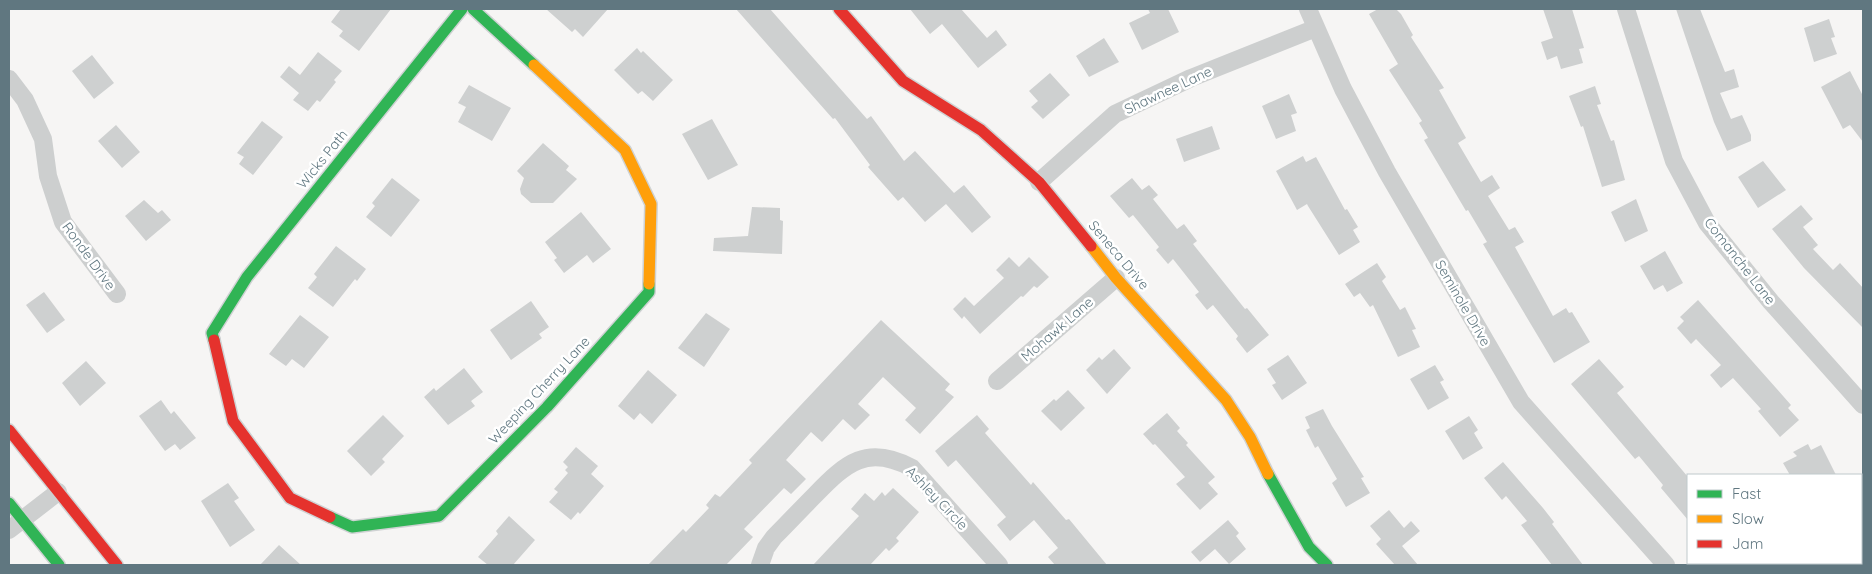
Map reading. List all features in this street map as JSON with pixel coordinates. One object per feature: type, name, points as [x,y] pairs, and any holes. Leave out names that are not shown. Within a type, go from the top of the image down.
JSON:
[{"type":"street","name":"Wicks Path","points":[[212,333],[247,277],[462,9]]},
{"type":"street","name":"Weeping Cherry Lane","points":[[212,333],[233,421],[290,498],[352,527],[439,516],[548,407],[649,292],[651,204],[625,150],[473,9]]},
{"type":"street","name":"Seneca Drive","points":[[839,9],[903,81],[980,130],[1039,182],[1116,278],[1226,400],[1250,437],[1270,478],[1309,547],[1327,565]]},
{"type":"street","name":"Seminole Drive","points":[[1308,9],[1343,89],[1387,172],[1522,402],[1666,565]]},
{"type":"street","name":"Comanche Lane","points":[[1626,9],[1674,161],[1707,223],[1771,302],[1863,405]]},
{"type":"street","name":"Shawnee Lane","points":[[1039,182],[1115,114],[1191,78],[1316,28]]},
{"type":"street","name":"Ronde Drive","points":[[9,79],[25,100],[43,138],[48,176],[63,222],[117,294]]},
{"type":"street","name":"Mohawk Lane","points":[[997,381],[1116,278]]},
{"type":"street","points":[[9,430],[117,565]]},
{"type":"street","name":"Ashley Circle","points":[[760,565],[766,548],[774,537],[840,469],[861,459],[874,458],[897,460],[912,468],[999,565]]},
{"type":"street","points":[[16,525],[58,492]]},
{"type":"street","points":[[9,503],[16,525],[59,565]]},
{"type":"building","points":[[341,9],[391,9],[359,51],[339,36],[343,31],[331,22]]},
{"type":"building","points":[[546,9],[608,9],[583,37],[575,29],[572,32]]},
{"type":"building","points":[[736,9],[770,9],[867,119],[871,116],[904,161],[915,151],[954,193],[964,185],[991,217],[972,233],[946,204],[925,222],[903,197],[898,201],[868,167],[870,165],[835,118],[833,119]]},
{"type":"building","points":[[910,9],[961,9],[987,38],[996,30],[1007,45],[978,68],[942,24],[930,34]]},
{"type":"building","points":[[1148,9],[1168,9],[1179,32],[1142,50],[1129,23],[1150,13]]},
{"type":"building","points":[[1378,9],[1396,9],[1401,14],[1413,35],[1411,37],[1444,88],[1439,90],[1466,138],[1458,143],[1481,182],[1492,175],[1500,188],[1488,196],[1509,230],[1515,227],[1524,242],[1515,247],[1553,316],[1566,308],[1569,313],[1572,312],[1590,342],[1554,363],[1483,244],[1487,242],[1468,210],[1466,211],[1424,140],[1428,138],[1419,123],[1422,121],[1389,70],[1398,64],[1369,14]]},
{"type":"building","points":[[1543,9],[1572,9],[1584,48],[1579,49],[1583,63],[1561,69],[1557,56],[1547,60],[1541,42],[1553,38]]},
{"type":"building","points":[[1676,9],[1700,9],[1725,72],[1734,69],[1739,87],[1720,93],[1731,119],[1742,115],[1751,135],[1751,141],[1727,151],[1714,122]]},
{"type":"building","points":[[1829,19],[1835,37],[1831,38],[1837,54],[1814,62],[1804,28]]},
{"type":"building","points":[[1104,38],[1119,62],[1089,77],[1076,56]]},
{"type":"building","points":[[637,48],[641,53],[643,51],[673,80],[653,101],[642,91],[638,94],[614,70]]},
{"type":"building","points":[[318,52],[342,71],[320,102],[317,100],[308,111],[293,100],[299,93],[280,77],[289,66],[300,75]]},
{"type":"building","points":[[92,55],[114,83],[94,99],[72,71]]},
{"type":"building","points":[[1850,71],[1863,96],[1863,142],[1850,125],[1843,129],[1821,87]]},
{"type":"building","points":[[1050,73],[1070,95],[1043,119],[1031,107],[1038,101],[1029,91]]},
{"type":"building","points":[[469,85],[511,108],[492,141],[458,122],[466,107],[458,103]]},
{"type":"building","points":[[1595,86],[1601,104],[1597,105],[1611,141],[1614,140],[1625,180],[1602,187],[1583,126],[1581,127],[1569,96]]},
{"type":"building","points":[[1289,94],[1297,113],[1291,115],[1296,131],[1276,139],[1262,106]]},
{"type":"building","points":[[712,119],[738,165],[708,180],[682,134]]},
{"type":"building","points":[[262,121],[283,137],[253,175],[239,164],[244,157],[237,153]]},
{"type":"building","points":[[116,125],[140,152],[122,168],[98,141]]},
{"type":"building","points":[[1212,126],[1220,149],[1184,162],[1176,139]]},
{"type":"building","points":[[543,143],[569,166],[566,170],[577,179],[553,203],[531,203],[521,194],[520,189],[524,178],[517,171]]},
{"type":"building","points":[[1303,156],[1306,162],[1316,157],[1345,210],[1347,209],[1358,227],[1353,230],[1360,242],[1339,255],[1307,204],[1297,210],[1276,171]]},
{"type":"building","points":[[1763,161],[1786,190],[1758,208],[1738,177]]},
{"type":"building","points":[[392,178],[420,200],[391,237],[366,217],[375,206],[372,203]]},
{"type":"building","points":[[1132,178],[1142,190],[1149,185],[1158,195],[1153,199],[1177,229],[1184,224],[1197,241],[1193,244],[1245,309],[1247,308],[1269,335],[1247,353],[1236,339],[1238,336],[1213,305],[1207,310],[1195,295],[1199,292],[1173,259],[1168,264],[1156,250],[1159,247],[1133,215],[1129,218],[1110,196]]},
{"type":"building","points":[[1636,199],[1648,231],[1625,242],[1611,212]]},
{"type":"building","points":[[144,200],[158,213],[162,210],[171,220],[146,241],[125,216]]},
{"type":"building","points":[[1801,205],[1813,219],[1803,227],[1818,245],[1813,249],[1833,270],[1840,263],[1863,288],[1863,328],[1804,268],[1772,229]]},
{"type":"building","points":[[752,207],[780,208],[780,220],[783,221],[782,254],[713,251],[714,238],[748,236]]},
{"type":"building","points":[[581,212],[611,249],[593,263],[587,255],[564,273],[554,260],[557,258],[545,242]]},
{"type":"building","points":[[336,246],[366,269],[357,281],[355,279],[333,307],[308,288],[317,277],[314,274]]},
{"type":"building","points":[[1665,251],[1683,283],[1667,292],[1663,285],[1654,290],[1640,266]]},
{"type":"building","points":[[1009,257],[1019,267],[1029,257],[1049,277],[1037,288],[1034,286],[1023,297],[1021,296],[980,334],[964,316],[962,319],[953,309],[965,297],[974,306],[1004,278],[996,270]]},
{"type":"building","points":[[1377,263],[1386,277],[1382,281],[1400,310],[1405,307],[1416,329],[1412,330],[1420,347],[1398,357],[1373,305],[1370,307],[1360,293],[1354,297],[1345,284]]},
{"type":"building","points":[[44,292],[65,320],[47,333],[26,305]]},
{"type":"building","points":[[1698,300],[1791,405],[1788,408],[1799,420],[1780,437],[1758,411],[1761,409],[1733,378],[1721,388],[1710,375],[1721,365],[1696,339],[1691,344],[1677,328],[1684,321],[1680,317]]},
{"type":"building","points":[[531,301],[549,327],[539,334],[542,338],[511,360],[490,330]]},
{"type":"building","points":[[706,313],[730,329],[704,367],[678,348]]},
{"type":"building","points":[[300,315],[329,337],[304,368],[292,359],[286,366],[269,354]]},
{"type":"building","points":[[881,320],[950,384],[945,390],[954,397],[920,434],[905,420],[916,408],[883,377],[858,404],[870,415],[855,430],[843,419],[822,442],[811,432],[786,460],[806,479],[791,494],[784,488],[744,529],[753,537],[726,565],[648,565],[683,529],[686,532],[709,508],[706,505],[715,494],[720,497],[752,463],[749,460]]},
{"type":"building","points":[[1114,349],[1131,368],[1107,394],[1086,370],[1099,357],[1102,360]]},
{"type":"building","points":[[1288,355],[1307,383],[1282,400],[1272,385],[1276,383],[1267,369]]},
{"type":"building","points":[[1599,359],[1624,387],[1617,393],[1687,476],[1687,519],[1661,488],[1663,485],[1639,456],[1635,459],[1571,384]]},
{"type":"building","points":[[86,361],[106,383],[80,406],[62,383]]},
{"type":"building","points":[[1435,365],[1444,380],[1440,382],[1449,398],[1428,410],[1410,379]]},
{"type":"building","points":[[464,368],[483,392],[471,401],[475,406],[448,425],[424,397],[434,388],[436,391]]},
{"type":"building","points":[[648,370],[677,395],[652,424],[640,413],[634,420],[618,406]]},
{"type":"building","points":[[1068,390],[1085,408],[1061,431],[1041,411]]},
{"type":"building","points":[[161,400],[171,414],[174,411],[196,438],[180,450],[175,444],[165,451],[139,416]]},
{"type":"building","points":[[1323,409],[1364,477],[1361,478],[1370,493],[1346,507],[1332,483],[1337,479],[1318,446],[1315,448],[1306,430],[1310,428],[1305,417]]},
{"type":"building","points":[[1167,413],[1180,428],[1177,431],[1188,443],[1186,445],[1215,477],[1208,483],[1218,494],[1200,510],[1176,484],[1185,477],[1155,444],[1153,445],[1143,434]]},
{"type":"building","points":[[383,415],[404,436],[382,459],[385,462],[371,476],[347,451]]},
{"type":"building","points":[[977,415],[989,429],[985,433],[1031,485],[1033,482],[1066,520],[1069,519],[1107,565],[1055,565],[1048,557],[1058,548],[1034,520],[1010,541],[997,525],[1006,517],[956,460],[948,467],[935,451]]},
{"type":"building","points":[[1469,416],[1478,430],[1474,433],[1483,448],[1463,460],[1445,431]]},
{"type":"building","points":[[1808,444],[1811,450],[1821,445],[1836,474],[1789,474],[1783,463],[1797,456],[1793,452]]},
{"type":"building","points":[[576,447],[598,466],[591,474],[604,486],[580,514],[578,512],[571,520],[549,502],[558,492],[554,489],[568,473],[565,470],[568,467],[563,462]]},
{"type":"building","points":[[1503,462],[1554,522],[1552,524],[1583,565],[1552,565],[1521,525],[1527,521],[1506,496],[1502,500],[1484,478]]},
{"type":"building","points":[[228,483],[239,498],[234,501],[255,530],[230,547],[201,501]]},
{"type":"building","points":[[893,488],[919,512],[896,538],[899,541],[889,551],[886,548],[870,565],[813,565],[859,516],[851,509],[865,493],[874,501],[882,492],[885,496]]},
{"type":"building","points":[[1389,510],[1404,528],[1411,521],[1420,531],[1402,546],[1418,565],[1395,565],[1376,544],[1381,539],[1370,526]]},
{"type":"building","points":[[509,516],[535,540],[513,565],[488,565],[478,557],[498,534],[496,531]]},
{"type":"building","points":[[1228,520],[1239,533],[1236,536],[1246,549],[1229,564],[1215,549],[1200,562],[1191,552]]},
{"type":"building","points":[[279,545],[301,565],[260,565]]},
{"type":"traffic: fast","points":[[214,340],[212,333],[247,277],[462,9]]},
{"type":"traffic: fast","points":[[473,9],[534,65]]},
{"type":"traffic: fast","points":[[330,517],[352,527],[439,516],[547,407],[649,292],[649,284]]},
{"type":"traffic: fast","points":[[1268,474],[1309,547],[1327,565]]},
{"type":"traffic: fast","points":[[9,503],[59,565]]},
{"type":"traffic: slow","points":[[534,65],[625,150],[651,204],[649,284]]},
{"type":"traffic: slow","points":[[1091,246],[1116,278],[1226,400],[1250,437],[1268,474]]},
{"type":"traffic: jam","points":[[839,9],[903,81],[981,130],[1039,182],[1091,246]]},
{"type":"traffic: jam","points":[[214,340],[233,421],[290,498],[330,517]]},
{"type":"traffic: jam","points":[[9,430],[117,565]]}]
